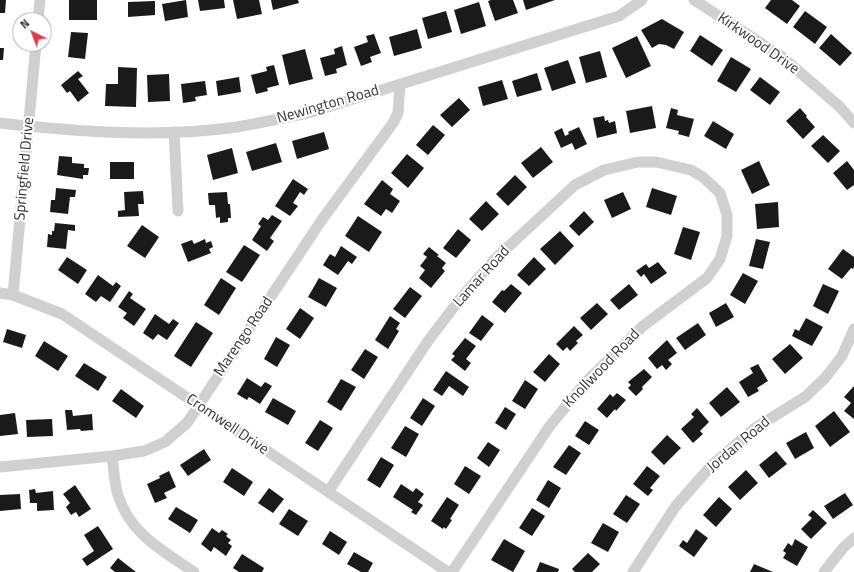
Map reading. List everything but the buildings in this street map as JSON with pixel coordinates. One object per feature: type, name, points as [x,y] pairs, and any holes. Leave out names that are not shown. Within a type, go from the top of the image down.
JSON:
[{"type":"street","points":[[39,12],[40,0]]},
{"type":"street","name":"Newington Road","points":[[0,123],[110,133],[174,132],[236,127],[274,120],[308,113],[619,16],[642,0]]},
{"type":"street","name":"Kirkwood Drive","points":[[694,0],[781,56],[840,107],[854,123]]},
{"type":"street","name":"Springfield Drive","points":[[13,295],[35,52]]},
{"type":"street","name":"Marengo Road","points":[[0,467],[112,456],[144,451],[165,442],[187,423],[321,221],[393,123],[398,113],[400,84]]},
{"type":"street","points":[[174,132],[178,212]]},
{"type":"street","name":"Lamar Road","points":[[328,492],[428,341],[460,299],[495,259],[575,185],[604,170],[638,162],[656,162],[691,170],[703,177]]},
{"type":"street","name":"Knollwood Road","points":[[452,572],[549,427],[586,382],[643,326],[707,278],[720,259],[727,236],[727,215],[720,193],[703,177]]},
{"type":"street","name":"Cromwell Drive","points":[[0,293],[13,295],[62,314],[448,572]]},
{"type":"street","name":"Jordan Road","points":[[632,572],[675,507],[711,466],[755,428],[805,396],[825,378],[842,356],[854,329]]},
{"type":"street","points":[[112,456],[117,494],[133,526],[148,541],[194,572]]},
{"type":"street","points":[[824,572],[843,548],[854,538]]}]
